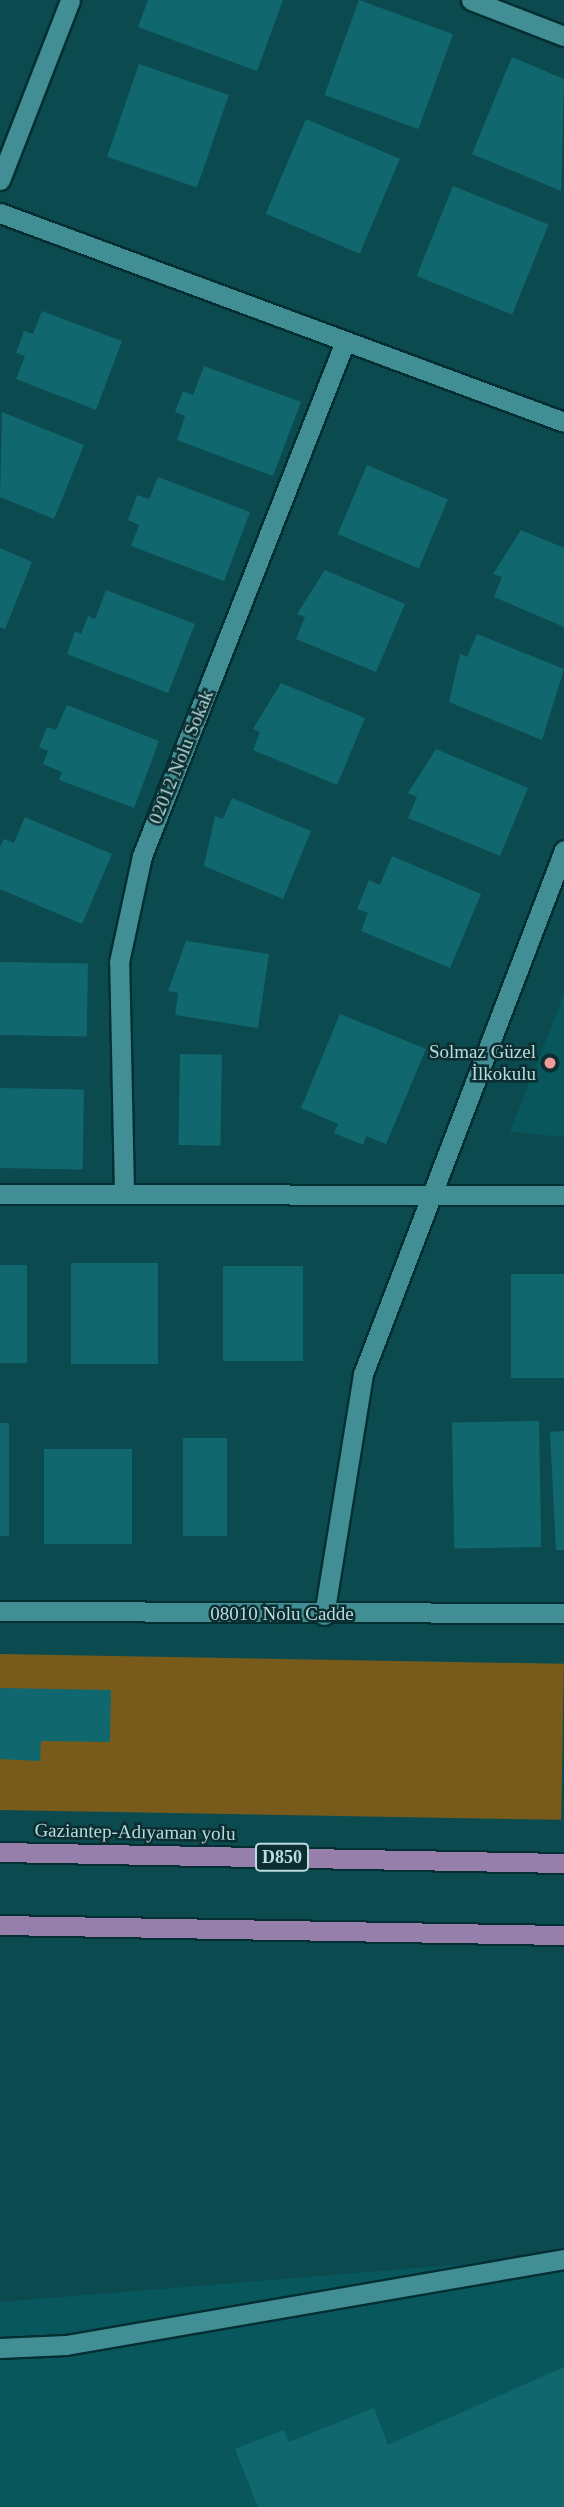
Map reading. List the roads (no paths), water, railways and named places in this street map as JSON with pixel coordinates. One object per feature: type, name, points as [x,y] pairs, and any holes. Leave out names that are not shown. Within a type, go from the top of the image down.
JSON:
[{"type":"highway","name":"Gaziantep-Adıyaman yolu","points":[[0,1852],[564,1863]]},
{"type":"highway","points":[[0,1926],[564,1935]]},
{"type":"street","points":[[0,180],[70,0]]},
{"type":"street","points":[[471,0],[564,36]]},
{"type":"street","points":[[0,213],[344,344],[564,422]]},
{"type":"street","name":"02012 Nolu Sokak","points":[[124,1192],[119,962],[142,856],[344,344]]},
{"type":"street","points":[[324,1615],[363,1374],[564,850]]},
{"type":"street","points":[[0,1194],[124,1192],[564,1195]]},
{"type":"street","name":"08010 Nolu Cadde","points":[[0,1611],[324,1615],[564,1613]]},
{"type":"street","points":[[0,2348],[66,2345],[564,2259]]},
{"type":"place","name":"Solmaz Güzel İlkokulu","points":[[550,1063]]}]
